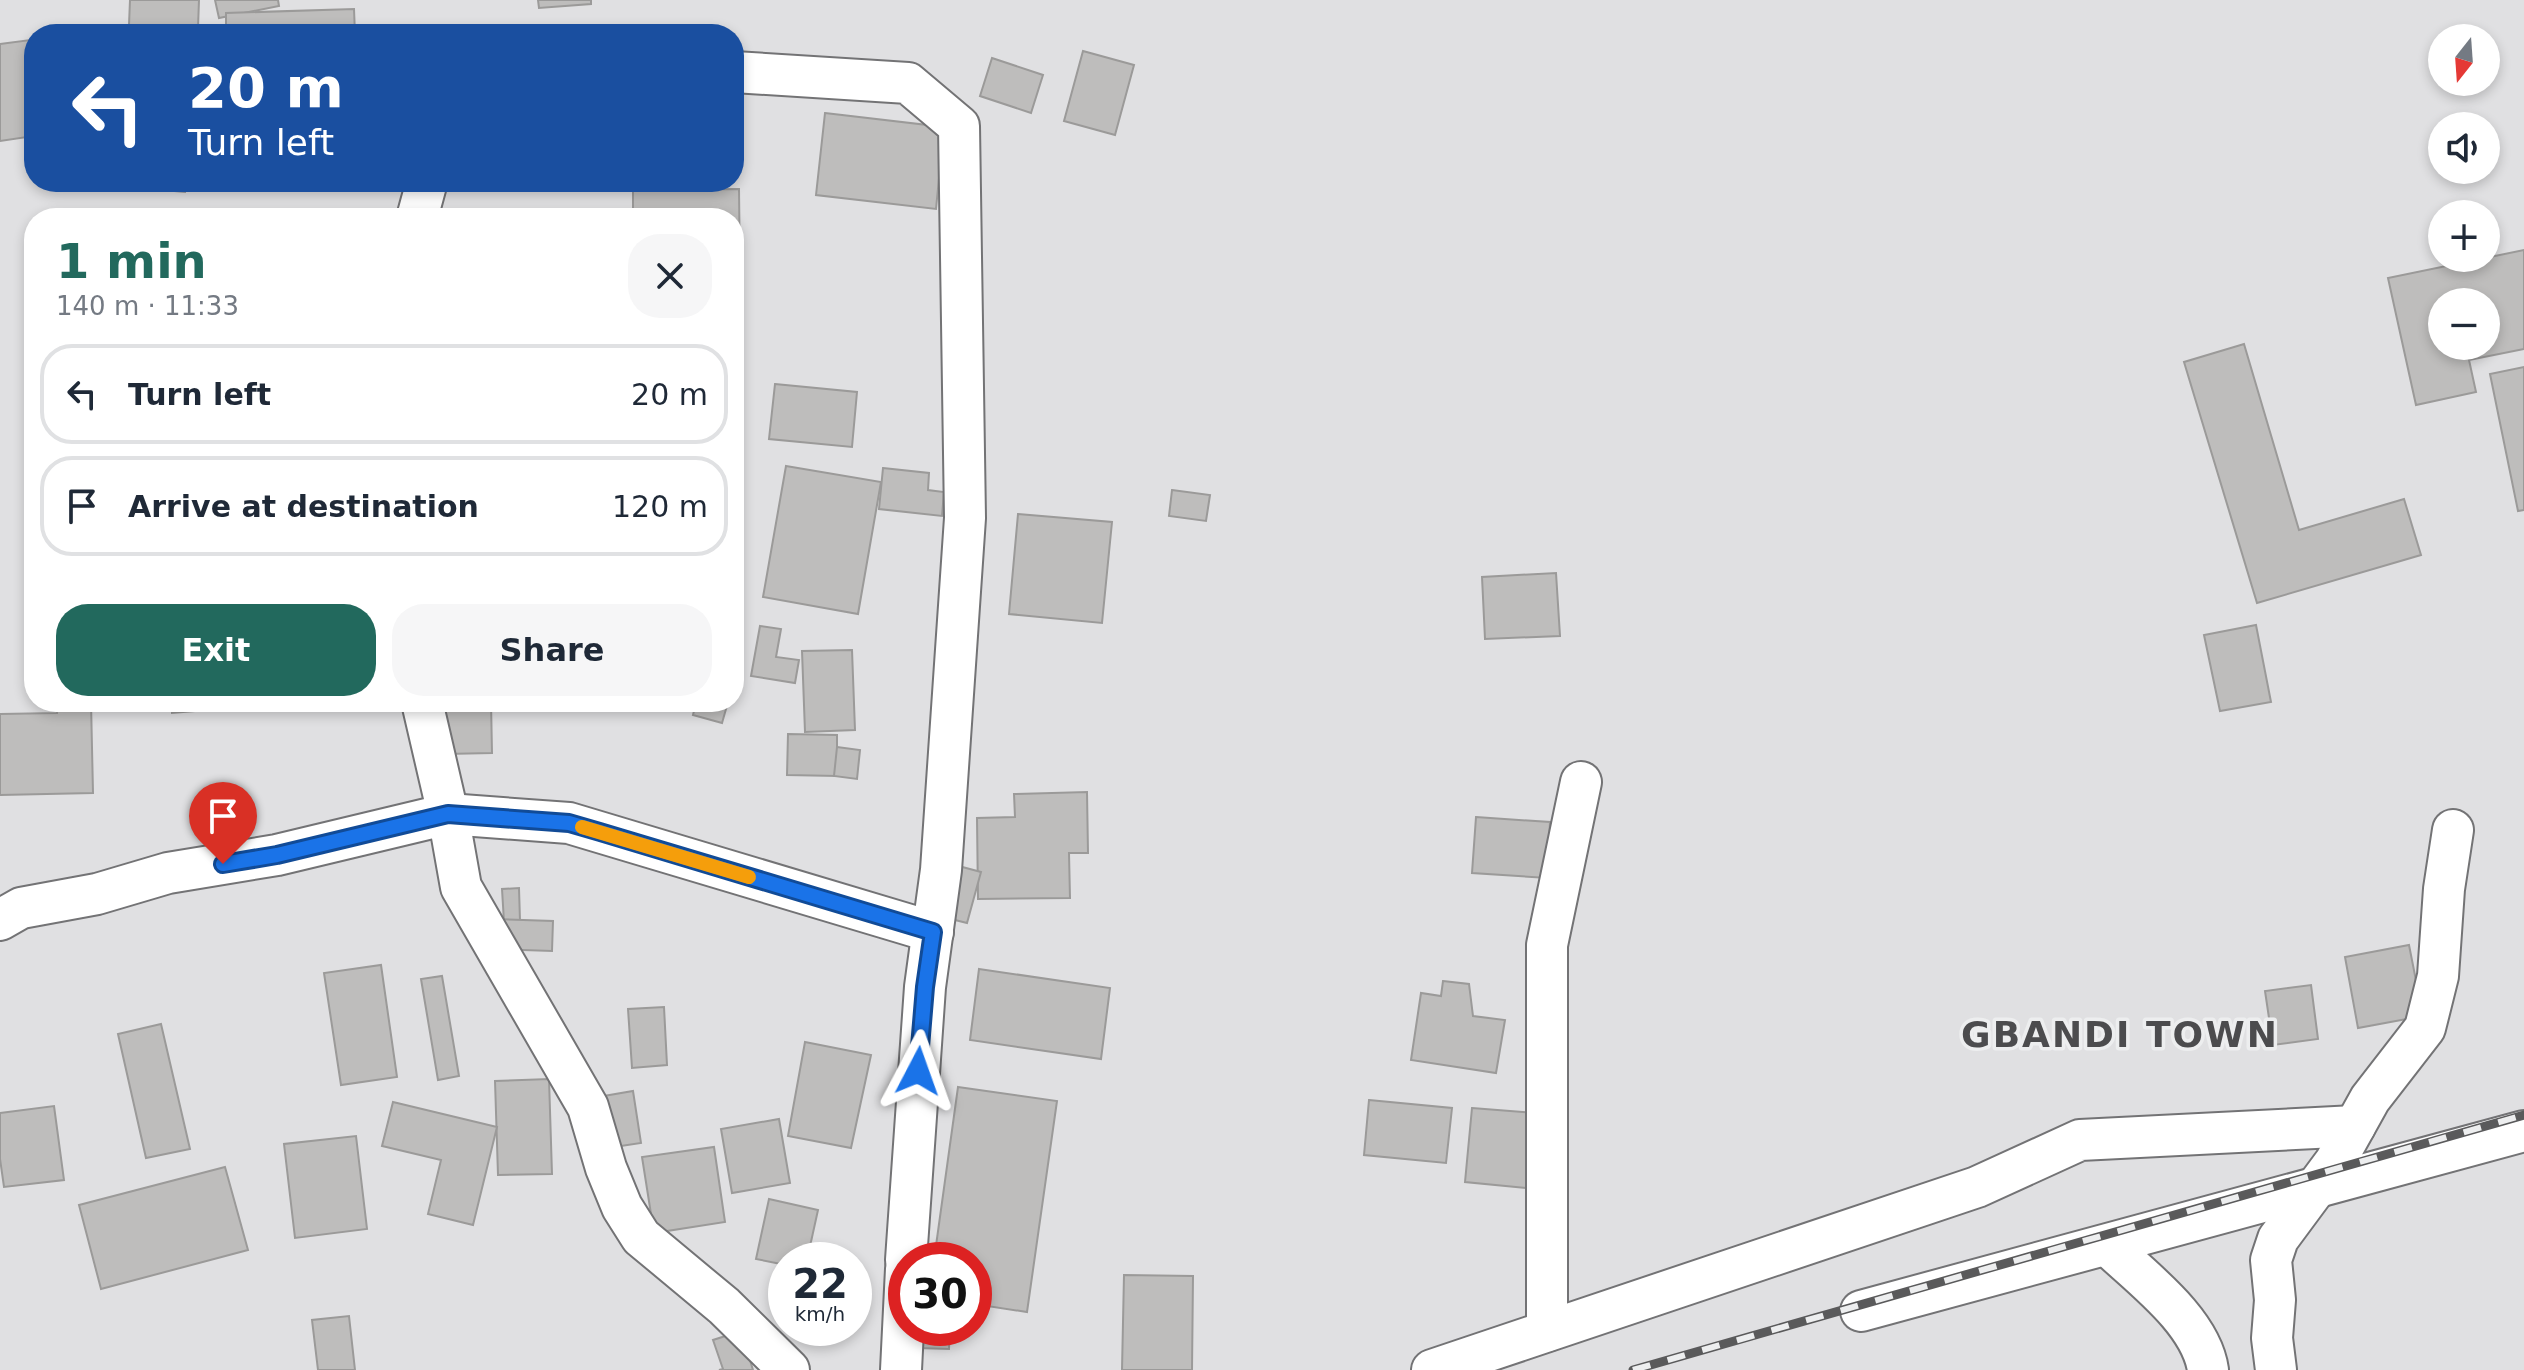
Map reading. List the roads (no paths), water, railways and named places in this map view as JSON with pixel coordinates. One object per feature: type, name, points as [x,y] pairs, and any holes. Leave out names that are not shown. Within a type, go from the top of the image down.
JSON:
[{"type":"street","points":[[744,73],[908,83],[959,126],[965,518],[943,855],[925,987],[907,1242]]},
{"type":"street","points":[[424,712],[461,887],[588,1107],[606,1168],[622,1207],[641,1237],[724,1306],[789,1370]]},
{"type":"street","points":[[1547,1331],[1547,945],[1581,782]]},
{"type":"street","points":[[0,920],[21,908],[97,894],[168,873],[277,855],[448,814],[569,823],[933,932]]},
{"type":"street","points":[[2276,1370],[2272,1338],[2275,1300],[2271,1260],[2278,1239],[2335,1162],[2370,1099],[2425,1028],[2438,976],[2444,889],[2453,830]]},
{"type":"street","points":[[1432,1370],[1977,1187],[2080,1140],[2355,1126]]},
{"type":"street","points":[[1861,1311],[2524,1131]]},
{"type":"street","points":[[2107,1245],[2182,1317],[2206,1355],[2208,1370]]},
{"type":"street","points":[[901,1370],[902,1346]]},
{"type":"railway","points":[[1633,1370],[2524,1115]]},
{"type":"district","name":"GBANDI TOWN","points":[[2120,1034]]}]
